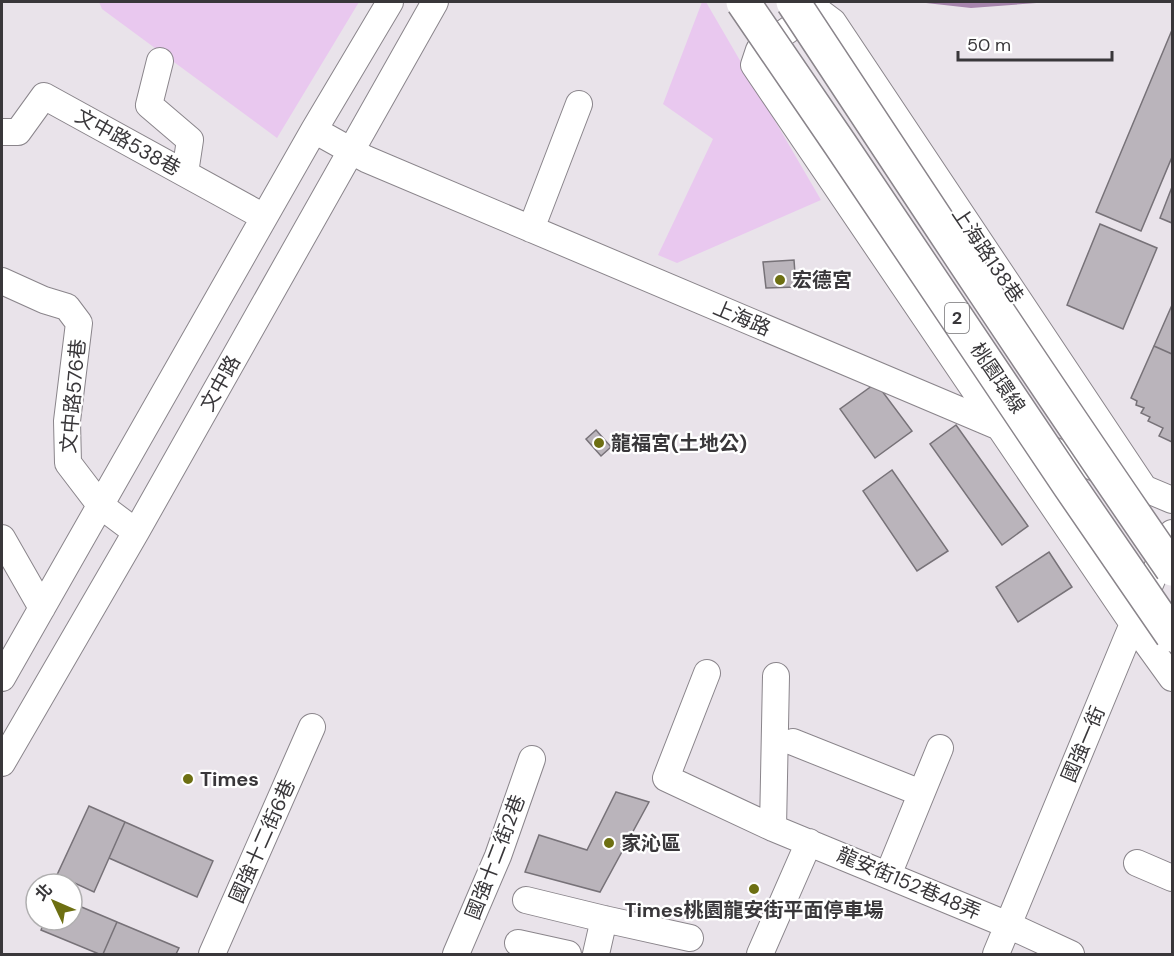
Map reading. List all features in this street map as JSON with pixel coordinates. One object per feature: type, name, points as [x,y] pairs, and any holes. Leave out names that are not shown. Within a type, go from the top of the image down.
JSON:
[{"type":"highway","name":"桃園環線","points":[[743,2],[1173,635]]},
{"type":"highway","name":"桃園環線","points":[[793,2],[944,232],[1173,569]]},
{"type":"street","points":[[2,678],[264,217],[390,2]]},
{"type":"street","name":"文中路","points":[[2,763],[136,532],[435,2]]},
{"type":"street","name":"上海路138巷","points":[[966,377],[754,65],[759,50],[817,10],[833,22],[1144,488]]},
{"type":"street","points":[[160,61],[149,105],[190,140],[185,173]]},
{"type":"street","name":"文中路538巷","points":[[2,132],[18,132],[44,96],[264,217]]},
{"type":"street","points":[[531,229],[579,104]]},
{"type":"street","name":"上海路","points":[[314,130],[366,159],[1173,500]]},
{"type":"street","name":"文中路576巷","points":[[2,281],[44,300],[67,307],[79,323],[67,421],[68,463],[100,505],[136,532]]},
{"type":"street","points":[[938,401],[1034,323]]},
{"type":"street","points":[[966,377],[1133,624],[1173,678]]},
{"type":"street","name":"國強一街","points":[[996,954],[1133,624],[1173,534]]},
{"type":"street","points":[[2,538],[42,608]]},
{"type":"street","name":"龍安街152巷48弄","points":[[708,673],[666,778],[773,828],[888,874],[1071,954]]},
{"type":"street","points":[[773,828],[776,676]]},
{"type":"street","name":"國強十二街6巷","points":[[212,954],[312,727]]},
{"type":"street","points":[[793,742],[921,793]]},
{"type":"street","points":[[888,874],[940,748]]},
{"type":"street","name":"國強十二街2巷","points":[[456,954],[498,856],[532,759]]},
{"type":"street","points":[[763,953],[809,842]]},
{"type":"street","points":[[1137,863],[1173,878]]},
{"type":"street","points":[[526,900],[690,938]]},
{"type":"street","points":[[596,954],[604,919]]},
{"type":"street","points":[[518,943],[568,954]]},
{"type":"shaded area","points":[[99,2],[359,2],[277,138],[102,9]]},
{"type":"shaded area","points":[[702,2],[706,2],[821,200],[677,263],[658,255],[713,139],[663,104]]},
{"type":"shaded area","points":[[917,2],[1050,2],[971,8]]},
{"type":"building","points":[[1172,30],[1172,157],[1141,231],[1096,212]]},
{"type":"building","points":[[1172,187],[1172,223],[1160,218]]},
{"type":"building","points":[[1100,224],[1157,248],[1123,329],[1067,305]]},
{"type":"building","name":"宏德宮","points":[[794,260],[796,287],[766,288],[763,262]]},
{"type":"building","points":[[1172,305],[1172,354],[1154,346]]},
{"type":"building","points":[[1154,346],[1172,354],[1172,442],[1159,436],[1163,428],[1148,421],[1150,417],[1141,413],[1144,408],[1136,405],[1137,401],[1131,398]]},
{"type":"building","points":[[876,383],[912,431],[875,458],[840,409]]},
{"type":"building","points":[[956,425],[1028,526],[1002,545],[930,444]]},
{"type":"building","name":"龍福宮(土地公)","points":[[596,430],[611,447],[601,456],[586,439]]},
{"type":"building","points":[[892,470],[948,551],[917,571],[863,491]]},
{"type":"building","points":[[1049,552],[1072,587],[1018,622],[996,587]]},
{"type":"building","name":"家沁區","points":[[616,792],[649,802],[600,892],[525,872],[539,835],[587,850]]},
{"type":"building","points":[[89,806],[125,822],[94,892],[84,887],[84,872],[58,872]]},
{"type":"building","points":[[125,822],[213,861],[197,897],[109,858]]},
{"type":"building","points":[[84,908],[117,922],[103,954],[46,932],[84,932]]},
{"type":"building","points":[[117,922],[179,948],[176,954],[103,954]]},
{"type":"place","name":"宏德宮","points":[[780,280]]},
{"type":"place","name":"龍福宮(土地公)","points":[[599,443]]},
{"type":"place","name":"Times","points":[[188,779]]},
{"type":"place","name":"家沁區","points":[[609,843]]},
{"type":"place","name":"Times桃園龍安街平面停車場","points":[[754,889]]}]
